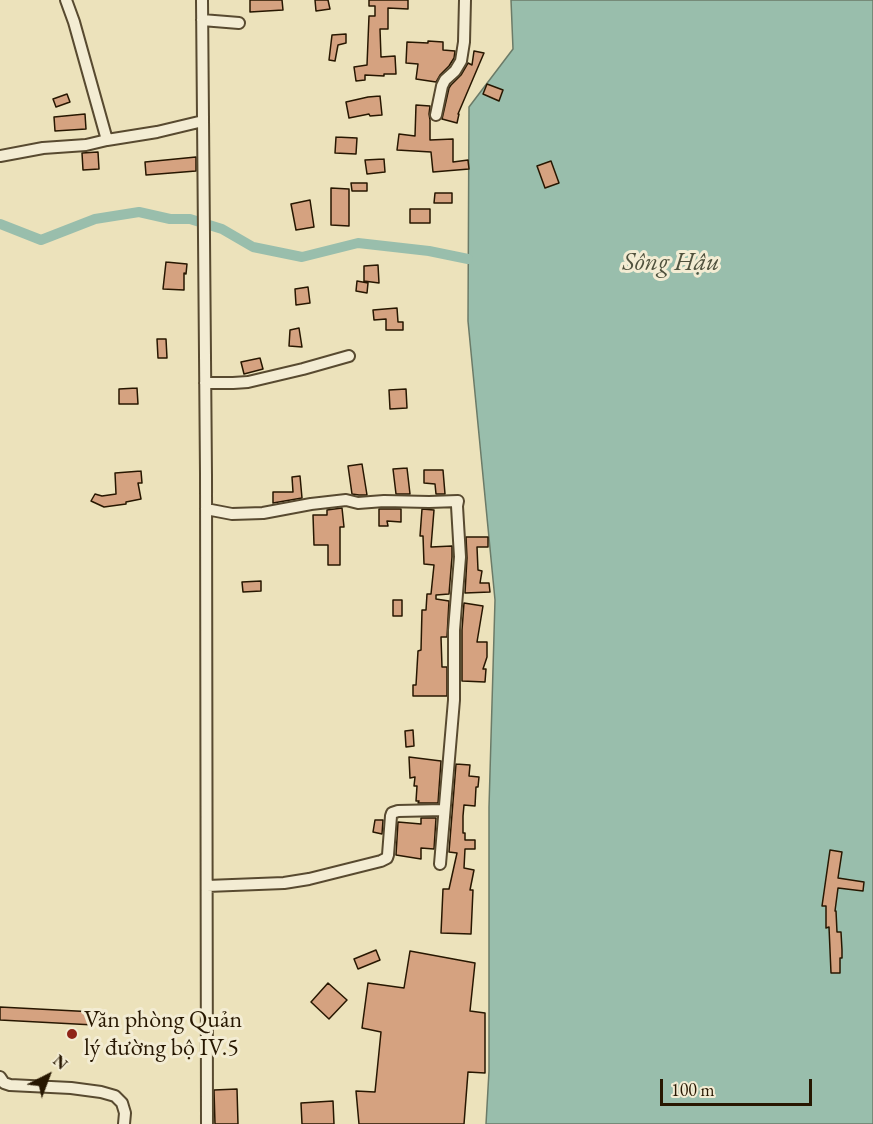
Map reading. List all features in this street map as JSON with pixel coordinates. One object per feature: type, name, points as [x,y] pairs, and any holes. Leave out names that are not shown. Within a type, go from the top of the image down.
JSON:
[{"type":"street","points":[[66,0],[106,140]]},
{"type":"street","points":[[202,0],[207,1124]]},
{"type":"street","points":[[436,114],[442,86],[461,61],[465,0]]},
{"type":"street","points":[[202,20],[239,23]]},
{"type":"street","points":[[0,156],[43,148],[86,145],[203,121]]},
{"type":"street","points":[[205,383],[248,382],[350,356]]},
{"type":"street","points":[[206,509],[232,514],[263,513],[346,500],[358,503],[458,501],[460,556],[454,630],[454,700],[440,864]]},
{"type":"street","points":[[207,886],[284,884],[381,861],[388,855],[392,813],[444,810]]},
{"type":"street","points":[[0,1077],[4,1083],[10,1085],[71,1088],[115,1096],[122,1103],[125,1113],[124,1124]]},
{"type":"water","name":"Sông Hậu","points":[[511,0],[873,0],[873,1124],[486,1124],[489,1071],[489,807],[495,600],[468,321],[469,107],[513,49]]},
{"type":"building","points":[[250,0],[282,0],[283,10],[250,12]]},
{"type":"building","points":[[315,0],[328,0],[330,9],[316,11]]},
{"type":"building","points":[[369,0],[408,0],[408,9],[388,8],[388,29],[380,29],[381,57],[395,56],[396,74],[365,75],[365,80],[356,81],[354,67],[367,65],[369,16],[375,16],[375,6],[369,6]]},
{"type":"building","points":[[346,34],[346,43],[338,45],[335,61],[329,60],[332,35]]},
{"type":"building","points":[[428,41],[443,42],[443,50],[455,51],[454,58],[436,82],[416,79],[418,64],[406,63],[407,42],[428,43]]},
{"type":"building","points":[[474,51],[484,53],[458,114],[457,123],[442,119],[449,88],[468,63],[472,65]]},
{"type":"building","points":[[487,84],[503,90],[499,101],[483,94]]},
{"type":"building","points":[[67,94],[70,102],[56,107],[53,99]]},
{"type":"building","points":[[380,96],[382,115],[370,116],[369,114],[349,118],[346,102]]},
{"type":"building","points":[[416,105],[430,106],[430,140],[453,139],[453,162],[468,160],[469,169],[433,172],[431,152],[397,150],[399,134],[415,136]]},
{"type":"building","points":[[85,114],[86,129],[55,131],[54,117]]},
{"type":"building","points":[[336,137],[357,138],[356,154],[335,153]]},
{"type":"building","points":[[98,152],[99,169],[83,170],[82,153]]},
{"type":"building","points":[[196,157],[196,171],[146,175],[145,162]]},
{"type":"building","points":[[384,159],[385,172],[367,174],[365,160]]},
{"type":"building","points":[[551,161],[559,183],[545,188],[537,166]]},
{"type":"building","points":[[351,183],[367,183],[367,191],[352,191]]},
{"type":"building","points":[[331,188],[349,189],[349,226],[331,225]]},
{"type":"building","points":[[435,193],[452,193],[452,203],[434,203]]},
{"type":"building","points":[[310,200],[314,227],[296,230],[291,204]]},
{"type":"building","points":[[410,209],[430,209],[430,223],[410,223]]},
{"type":"building","points":[[166,262],[187,264],[186,274],[184,273],[184,290],[163,289]]},
{"type":"building","points":[[378,265],[379,283],[364,281],[364,266]]},
{"type":"building","points":[[357,281],[368,283],[367,293],[356,291]]},
{"type":"building","points":[[308,287],[310,303],[296,305],[295,289]]},
{"type":"building","points":[[397,308],[398,322],[403,322],[403,330],[386,330],[386,319],[374,320],[373,310]]},
{"type":"building","points":[[299,328],[302,347],[289,346],[290,330]]},
{"type":"building","points":[[157,339],[166,339],[167,358],[158,358]]},
{"type":"building","points":[[260,358],[263,369],[244,374],[241,362]]},
{"type":"building","points":[[137,388],[138,404],[119,404],[119,389]]},
{"type":"building","points":[[406,389],[407,408],[390,409],[389,390]]},
{"type":"building","points":[[362,464],[367,495],[352,494],[348,466]]},
{"type":"building","points":[[407,468],[410,494],[396,494],[393,469]]},
{"type":"building","points":[[424,470],[443,470],[445,494],[436,494],[435,484],[424,483]]},
{"type":"building","points":[[141,471],[142,483],[138,483],[141,499],[104,507],[91,501],[95,494],[102,496],[116,494],[115,473]]},
{"type":"building","points":[[300,476],[302,498],[273,503],[273,492],[293,492],[292,477]]},
{"type":"building","points":[[342,508],[344,527],[340,527],[340,565],[328,565],[328,545],[314,545],[313,515],[327,515],[327,510]]},
{"type":"building","points":[[379,509],[401,509],[401,522],[387,521],[388,526],[379,526]]},
{"type":"building","points":[[422,509],[434,510],[431,547],[452,546],[449,594],[436,595],[436,599],[449,601],[447,637],[441,637],[442,667],[447,667],[447,696],[413,696],[418,651],[421,650],[422,610],[426,610],[427,594],[431,594],[434,565],[424,564],[423,536],[420,536]]},
{"type":"building","points":[[466,537],[488,537],[488,547],[477,547],[478,570],[482,571],[480,583],[489,583],[490,592],[465,593]]},
{"type":"building","points":[[261,581],[261,591],[243,592],[242,582]]},
{"type":"building","points":[[393,600],[402,600],[402,616],[393,616]]},
{"type":"building","points":[[464,603],[483,606],[477,642],[487,642],[487,657],[483,669],[486,669],[485,682],[462,681]]},
{"type":"building","points":[[413,730],[414,746],[406,747],[405,731]]},
{"type":"building","points":[[409,757],[441,761],[438,803],[418,803],[419,801],[416,801],[417,786],[414,786],[415,777],[410,778]]},
{"type":"building","points":[[456,764],[470,765],[469,776],[479,777],[475,806],[464,805],[463,816],[465,840],[475,840],[475,849],[465,849],[464,868],[474,870],[470,890],[473,890],[471,934],[441,933],[443,889],[449,889],[457,853],[449,852]]},
{"type":"building","points":[[421,818],[436,818],[434,849],[421,848],[421,859],[396,855],[398,822],[421,824]]},
{"type":"building","points":[[375,820],[383,820],[382,834],[373,832]]},
{"type":"building","points":[[830,850],[842,852],[838,878],[864,882],[863,891],[838,888],[835,911],[837,932],[841,932],[840,973],[831,973],[829,927],[826,928],[826,906],[822,906]]},
{"type":"building","points":[[376,950],[380,960],[358,969],[354,959]]},
{"type":"building","points":[[410,951],[475,963],[470,1011],[485,1013],[485,1073],[468,1072],[464,1124],[359,1124],[356,1091],[375,1092],[381,1032],[362,1028],[368,983],[404,988]]},
{"type":"building","points":[[328,983],[347,1000],[329,1019],[311,1002]]},
{"type":"building","points":[[0,1007],[95,1012],[94,1025],[0,1020]]},
{"type":"building","points":[[237,1089],[238,1124],[215,1124],[214,1090]]},
{"type":"building","points":[[333,1101],[334,1124],[302,1124],[301,1103]]},
{"type":"waterway","points":[[0,224],[41,240],[95,219],[139,212],[170,219],[190,219],[222,229],[253,247],[302,257],[358,243],[429,251],[468,259]]},
{"type":"place","name":"Văn phòng Quản lý đường bộ IV.5","points":[[72,1034]]}]
